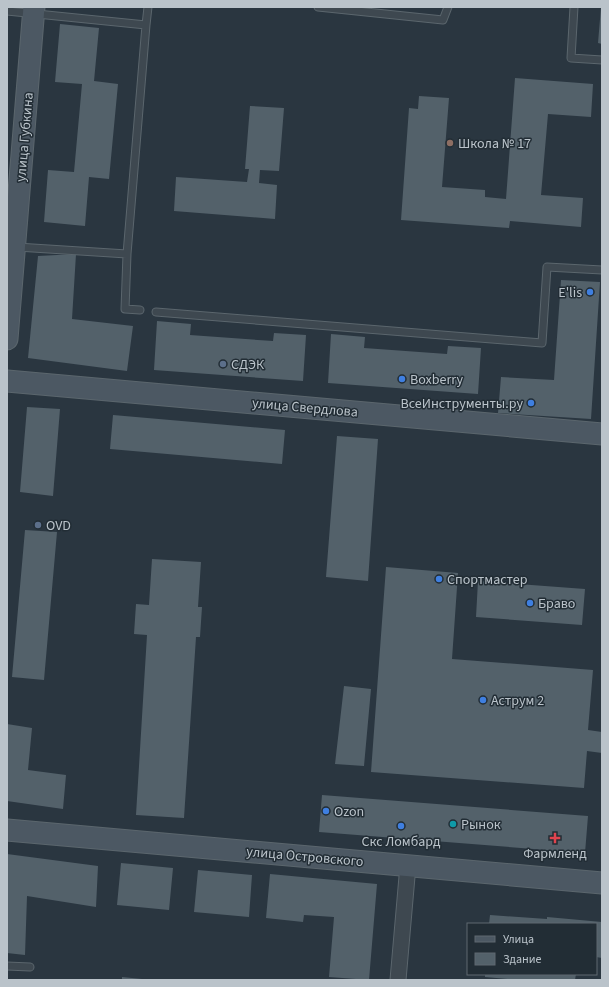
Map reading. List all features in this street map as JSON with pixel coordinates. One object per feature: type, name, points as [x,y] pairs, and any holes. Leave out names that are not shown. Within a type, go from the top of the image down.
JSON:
[{"type":"street","name":"улица Губкина","points":[[7,339],[11,246],[34,11]]},
{"type":"street","name":"улица Свердлова","points":[[7,381],[602,434]]},
{"type":"street","name":"улица Островского","points":[[7,830],[602,883]]},
{"type":"street","points":[[398,980],[408,865]]},
{"type":"lane","points":[[140,310],[125,309],[127,254],[148,7]]},
{"type":"lane","points":[[318,7],[443,20],[448,7]]},
{"type":"lane","points":[[574,7],[571,58],[602,60]]},
{"type":"lane","points":[[7,11],[34,11],[146,25]]},
{"type":"lane","points":[[11,246],[127,254]]},
{"type":"lane","points":[[156,312],[542,343],[547,267],[602,270]]},
{"type":"lane","points":[[7,966],[30,967]]},
{"type":"building","points":[[602,7],[602,44],[598,43]]},
{"type":"building","points":[[60,24],[99,28],[94,81],[118,84],[109,179],[89,177],[85,226],[44,222],[48,170],[74,172],[82,84],[55,82]]},
{"type":"building","points":[[515,78],[593,84],[591,117],[548,114],[541,195],[583,198],[581,227],[510,221],[509,228],[401,220],[409,108],[418,109],[419,96],[449,98],[442,187],[485,190],[485,197],[506,199]]},
{"type":"building","points":[[250,106],[284,108],[279,171],[260,170],[259,183],[277,185],[275,219],[174,211],[176,177],[247,182],[249,169],[245,169]]},
{"type":"building","points":[[76,254],[72,319],[133,326],[127,371],[28,358],[38,256]]},
{"type":"building","points":[[561,280],[600,282],[591,419],[498,413],[501,377],[554,380]]},
{"type":"building","points":[[157,321],[191,324],[190,335],[273,341],[274,333],[306,335],[303,381],[154,370]]},
{"type":"building","points":[[331,334],[365,337],[364,348],[447,354],[448,346],[481,348],[478,394],[328,383]]},
{"type":"building","points":[[27,407],[60,409],[53,496],[20,492]]},
{"type":"building","points":[[113,415],[285,430],[282,464],[110,449]]},
{"type":"building","points":[[337,436],[378,439],[368,581],[326,577]]},
{"type":"building","points":[[25,530],[57,532],[44,680],[12,677]]},
{"type":"building","points":[[152,559],[201,562],[198,607],[202,607],[200,637],[196,637],[184,818],[136,815],[147,635],[134,634],[136,604],[149,605]]},
{"type":"building","name":"Аструм 2","points":[[386,567],[458,573],[452,659],[593,670],[588,730],[602,732],[602,753],[587,751],[584,788],[371,772]]},
{"type":"building","name":"Браво","points":[[478,581],[585,589],[582,625],[476,617]]},
{"type":"building","points":[[344,686],[371,689],[364,766],[335,764]]},
{"type":"building","points":[[7,724],[32,728],[28,770],[66,775],[63,809],[7,801]]},
{"type":"building","name":"Рынок","points":[[322,795],[588,816],[585,853],[319,832]]},
{"type":"building","points":[[7,854],[98,866],[96,907],[27,896],[25,955],[7,953]]},
{"type":"building","points":[[121,863],[173,868],[169,910],[117,905]]},
{"type":"building","points":[[198,870],[252,875],[249,917],[194,912]]},
{"type":"building","points":[[270,874],[377,884],[369,980],[329,977],[334,917],[304,915],[303,922],[266,918]]},
{"type":"building","points":[[490,915],[547,919],[547,917],[602,922],[602,958],[597,957],[597,923],[489,923]]},
{"type":"building","points":[[485,975],[576,975],[575,980],[518,980],[485,977]]},
{"type":"building","points":[[122,977],[142,979],[142,980],[122,980]]},
{"type":"place","name":"Школа № 17","points":[[450,143]]},
{"type":"place","name":"E'lis","points":[[590,292]]},
{"type":"place","name":"СДЭК","points":[[223,364]]},
{"type":"place","name":"Boxberry","points":[[402,379]]},
{"type":"place","name":"ВсеИнструменты.ру","points":[[531,403]]},
{"type":"place","name":"OVD","points":[[38,525]]},
{"type":"place","name":"Спортмастер","points":[[439,579]]},
{"type":"place","name":"Браво","points":[[530,603]]},
{"type":"place","name":"Аструм 2","points":[[483,700]]},
{"type":"place","name":"Ozon","points":[[326,811]]},
{"type":"place","name":"Рынок","points":[[453,824]]},
{"type":"place","name":"Скс Ломбард","points":[[401,826]]},
{"type":"place","name":"Фармленд","points":[[555,838]]}]
